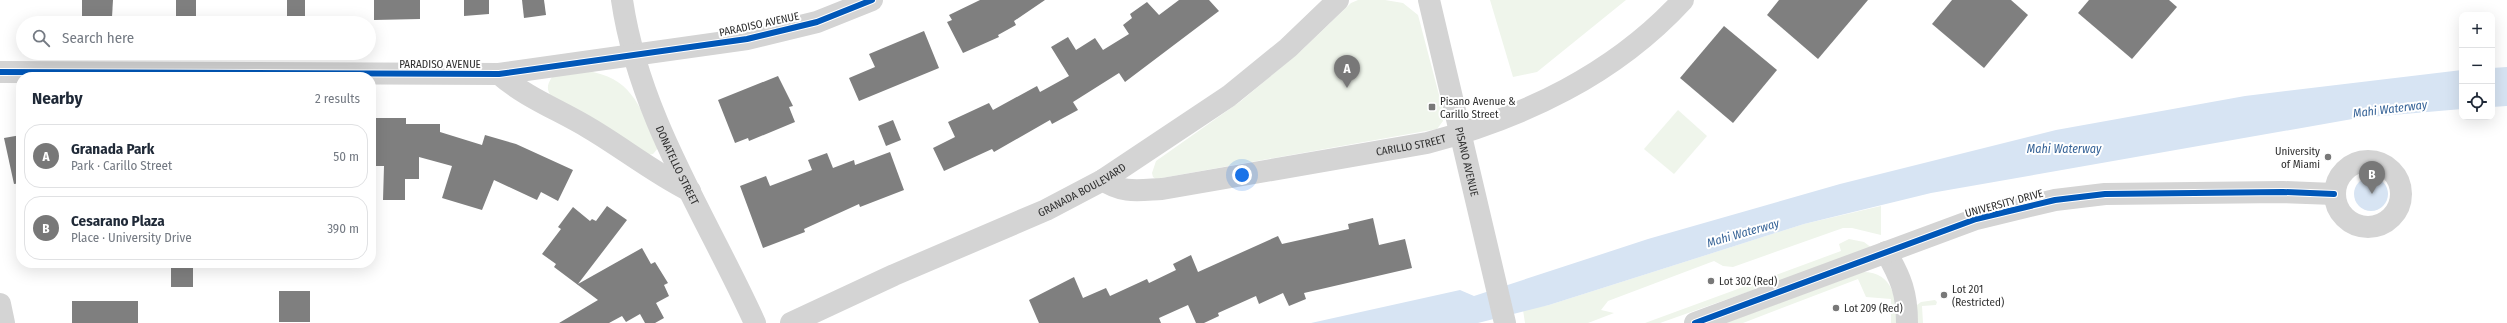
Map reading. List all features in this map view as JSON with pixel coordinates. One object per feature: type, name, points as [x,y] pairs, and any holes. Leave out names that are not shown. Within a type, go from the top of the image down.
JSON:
[{"type":"street","name":"DONATELLO STREET","points":[[622,0],[634,57],[651,110],[755,323]]},
{"type":"street","name":"PARADISO AVENUE","points":[[376,74],[499,74],[634,57],[783,31],[817,22],[872,0]]},
{"type":"street","name":"GRANADA BOULEVARD","points":[[791,323],[894,275],[1038,214],[1103,180],[1229,96],[1288,48],[1338,0]]},
{"type":"street","name":"CARILLO STREET","points":[[1103,180],[1113,188],[1130,190],[1162,189],[1427,143],[1460,135],[1528,110],[1588,77],[1621,56],[1653,30],[1683,0]]},
{"type":"street","name":"PISANO AVENUE","points":[[1428,3],[1505,322]]},
{"type":"street","name":"PARADISO AVENUE","points":[[0,72],[16,72]]},
{"type":"street","points":[[499,74],[526,94],[590,128],[666,179],[690,191]]},
{"type":"street","name":"UNIVERSITY DRIVE","points":[[1695,323],[1984,217],[2055,200],[2105,194],[2264,192],[2334,194]]},
{"type":"street","points":[[1886,252],[1900,278],[1906,295],[1907,323]]},
{"type":"street","points":[[0,304],[4,323]]},
{"type":"shaded area","points":[[1358,0],[1385,0],[1403,3],[1418,15],[1443,110],[1443,121],[1437,129],[1156,179],[1153,177],[1152,173],[1156,161],[1241,101],[1302,50],[1351,3]]},
{"type":"shaded area","points":[[1490,0],[1626,0],[1537,72],[1513,77]]},
{"type":"shaded area","points":[[586,71],[601,74],[613,79],[631,94],[644,115],[656,141],[658,148],[653,154],[647,155],[552,98],[548,88],[552,77]]},
{"type":"shaded area","points":[[1678,110],[1707,136],[1674,174],[1644,149]]},
{"type":"shaded area","points":[[1881,206],[1881,235],[1852,228],[1843,228],[1733,267],[1723,266],[1714,261],[1608,301],[1601,310],[1614,313],[1588,323],[1525,323],[1523,310],[1549,305],[1804,224]]},
{"type":"shaded area","points":[[1849,239],[1864,242],[1872,248],[1660,323],[1645,323],[1841,251],[1839,244]]},
{"type":"shaded area","points":[[1863,272],[1873,273],[1887,282],[1894,297],[1898,323],[1891,323],[1891,299],[1866,297],[1858,279],[1743,323],[1725,323]]},
{"type":"shaded area","points":[[1935,300],[1937,302],[1936,305],[1922,306],[1923,323],[1916,323],[1917,305],[1921,302]]},
{"type":"water","points":[[2507,67],[2507,106],[2495,107],[2495,68]]},
{"type":"water","name":"Mahi Waterway","points":[[2459,70],[2459,109],[2358,118],[1931,193],[1804,224],[1549,305],[1478,323],[1311,323],[1460,290],[1474,296],[1648,239],[1840,184],[2056,130],[2245,96]]},
{"type":"water","points":[[2368,177],[2374,177],[2378,178],[2385,184],[2388,194],[2387,201],[2381,208],[2374,211],[2368,211],[2364,210],[2357,204],[2354,197],[2354,191],[2355,187],[2361,180]]},
{"type":"building","points":[[82,0],[113,0],[112,16],[82,16]]},
{"type":"building","points":[[176,0],[196,0],[196,16],[176,16]]},
{"type":"building","points":[[287,0],[305,0],[305,16],[287,16]]},
{"type":"building","points":[[374,0],[420,0],[420,19],[376,20],[376,16],[374,16]]},
{"type":"building","points":[[464,0],[489,0],[489,14],[464,16]]},
{"type":"building","points":[[522,0],[544,0],[546,15],[524,18]]},
{"type":"building","points":[[980,0],[1045,0],[1014,21],[1016,25],[998,35],[999,37],[963,53],[947,22],[952,20],[949,15]]},
{"type":"building","points":[[1179,0],[1209,0],[1219,11],[1125,82],[1119,73],[1073,102],[1078,110],[1052,124],[1050,120],[994,152],[992,149],[944,171],[933,148],[955,137],[948,122],[989,103],[993,110],[1037,86],[1040,92],[1069,76],[1051,47],[1068,37],[1076,50],[1095,38],[1103,50],[1129,34],[1123,25],[1132,18],[1130,14],[1147,2],[1159,15]]},
{"type":"building","points":[[1779,0],[1868,0],[1818,59],[1767,15]]},
{"type":"building","points":[[1952,0],[2011,0],[2028,15],[1984,68],[1932,24]]},
{"type":"building","points":[[2089,0],[2169,0],[2177,7],[2132,59],[2078,13]]},
{"type":"building","points":[[1724,26],[1777,70],[1733,123],[1680,78]]},
{"type":"building","points":[[924,31],[939,68],[859,101],[849,78],[875,67],[869,54]]},
{"type":"building","points":[[778,76],[793,106],[789,107],[795,122],[749,141],[748,138],[735,143],[718,100]]},
{"type":"building","points":[[376,118],[406,118],[406,124],[440,124],[440,132],[482,145],[485,135],[516,144],[573,170],[558,201],[541,192],[537,200],[494,180],[482,210],[442,198],[452,166],[419,157],[419,179],[405,179],[405,200],[383,200],[384,166],[376,166]]},
{"type":"building","points":[[893,120],[901,140],[886,146],[878,126]]},
{"type":"building","points":[[16,136],[16,184],[14,184],[4,138]]},
{"type":"building","points":[[890,152],[904,190],[860,207],[859,204],[804,229],[805,232],[763,248],[740,186],[766,176],[770,186],[812,170],[808,160],[827,153],[833,168],[854,160],[855,165]]},
{"type":"building","points":[[607,206],[627,220],[578,284],[642,248],[651,264],[655,262],[668,283],[664,285],[669,296],[656,303],[664,318],[655,323],[645,323],[640,314],[626,322],[622,316],[609,323],[559,323],[598,300],[554,267],[556,264],[542,254],[561,229],[558,227],[573,207],[590,221],[592,219],[596,221]]},
{"type":"building","points":[[1373,218],[1379,245],[1405,239],[1412,268],[1304,293],[1306,299],[1289,306],[1283,293],[1259,304],[1256,296],[1218,313],[1219,316],[1204,323],[1196,323],[1188,305],[1159,318],[1161,323],[1039,323],[1029,300],[1074,277],[1083,298],[1106,288],[1110,296],[1147,279],[1149,283],[1176,270],[1173,264],[1191,255],[1198,272],[1278,236],[1282,244],[1349,229],[1348,224]]},
{"type":"building","points":[[171,268],[193,268],[193,287],[171,287]]},
{"type":"building","points":[[279,291],[310,291],[310,322],[279,322]]},
{"type":"building","points":[[72,301],[138,301],[138,323],[72,323]]},
{"type":"cycle path","points":[[376,74],[499,74],[747,39],[817,22],[872,0]]},
{"type":"cycle path","points":[[0,72],[16,72]]},
{"type":"cycle path","points":[[1695,323],[1976,219],[2055,200],[2105,194],[2283,192],[2334,194]]},
{"type":"place","name":"Granada Park","points":[[1347,88]]},
{"type":"place","name":"Pisano Avenue & Carillo Street","points":[[1432,107]]},
{"type":"place","name":"University of Miami","points":[[2328,157]]},
{"type":"place","name":"Cesarano Plaza","points":[[2372,194]]},
{"type":"place","name":"Lot 302 (Red)","points":[[1711,281]]},
{"type":"place","name":"Lot 201 (Restricted)","points":[[1944,295]]},
{"type":"place","name":"Lot 209 (Red)","points":[[1836,308]]}]
